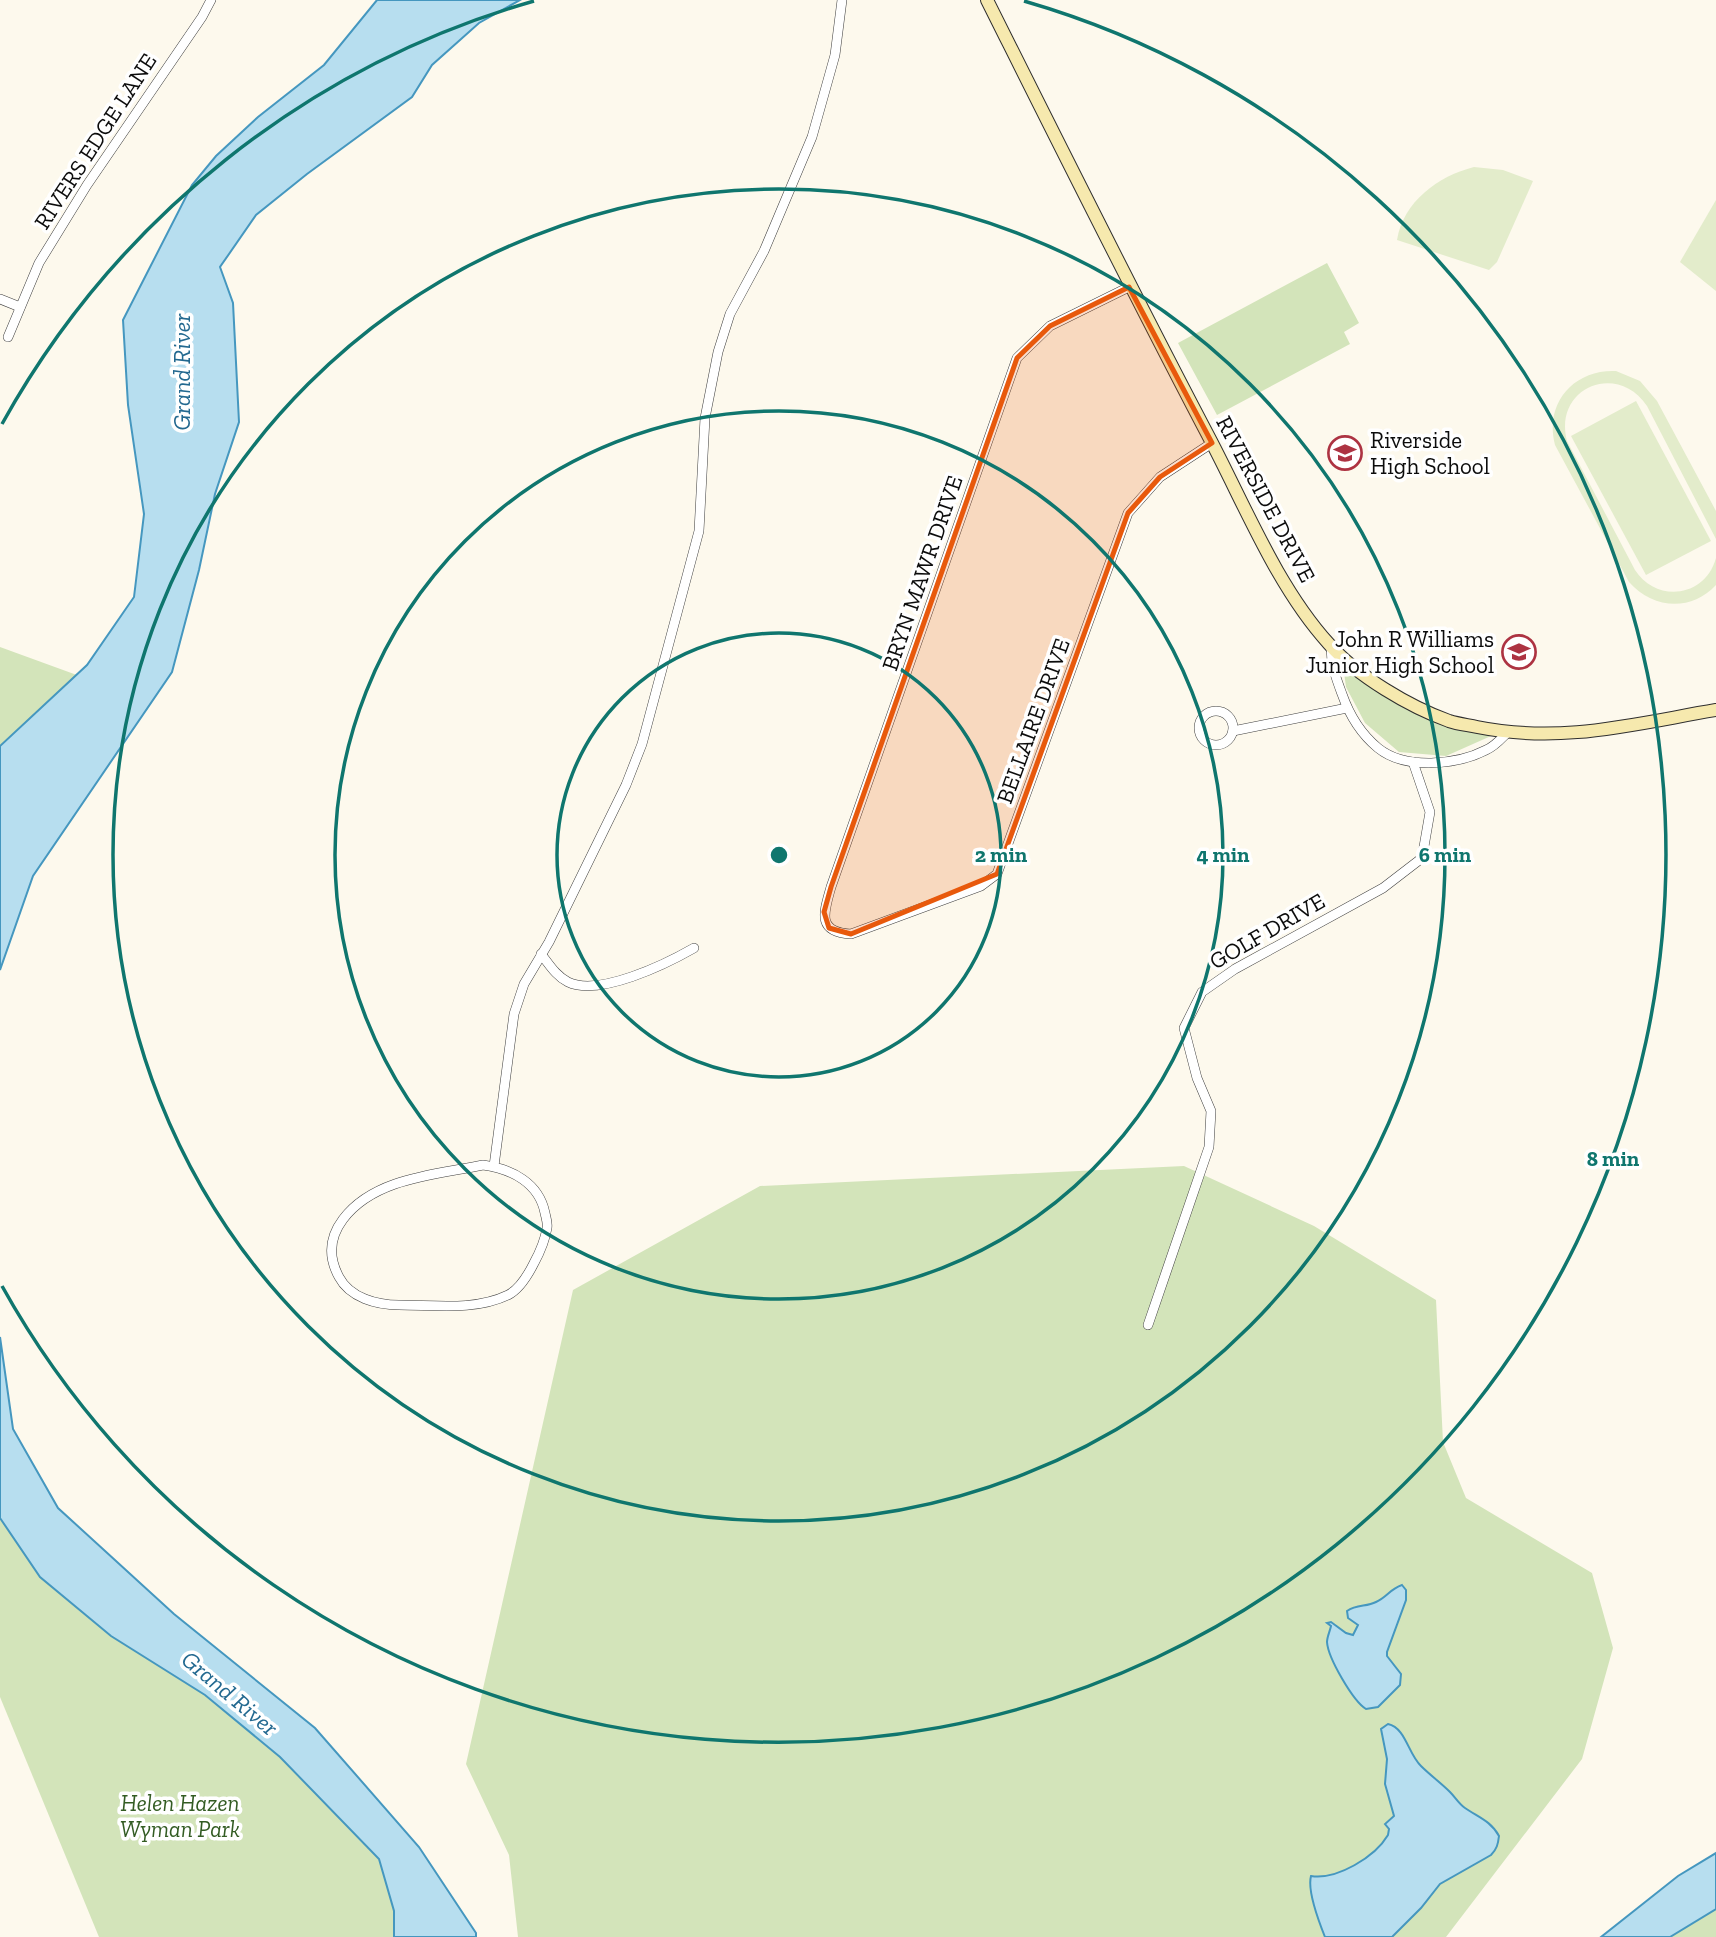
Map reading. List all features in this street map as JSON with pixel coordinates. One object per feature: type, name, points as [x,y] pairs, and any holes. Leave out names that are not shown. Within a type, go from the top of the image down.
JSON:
[{"type":"main road","name":"RIVERSIDE DRIVE","points":[[988,0],[1129,287],[1268,552],[1309,621],[1331,648],[1379,687],[1450,722],[1507,733],[1555,735],[1602,730],[1716,710]]},
{"type":"street","name":"RIVERS EDGE LANE","points":[[8,337],[39,263],[87,185],[211,0]]},
{"type":"street","points":[[494,1166],[514,1014],[524,984],[626,785],[642,744],[699,531],[705,418],[718,353],[730,314],[764,251],[812,137],[835,55],[842,0]]},
{"type":"street","name":"BRYN MAWR DRIVE","points":[[829,928],[825,923],[824,912],[831,887],[1017,358],[1049,326],[1129,287]]},
{"type":"street","points":[[0,299],[20,307]]},
{"type":"street","name":"BELLAIRE DRIVE","points":[[829,928],[841,933],[864,929],[981,886],[997,874],[1128,513],[1160,477],[1212,443]]},
{"type":"street","points":[[1331,648],[1331,665],[1347,708],[1379,749],[1413,762],[1469,757],[1489,750],[1507,733]]},
{"type":"street","points":[[1233,731],[1347,708]]},
{"type":"street","name":"GOLF DRIVE","points":[[1148,1325],[1209,1147],[1211,1111],[1197,1078],[1184,1028],[1202,992],[1224,976],[1383,888],[1422,858],[1430,812],[1413,762]]},
{"type":"street","points":[[541,954],[558,975],[570,983],[590,986],[622,980],[668,963],[694,948]]},
{"type":"street","points":[[483,1165],[494,1166],[522,1177],[532,1185],[543,1201],[548,1226],[532,1268],[511,1294],[480,1305],[388,1305],[357,1296],[343,1284],[333,1267],[330,1247],[334,1231],[364,1200],[394,1184],[483,1165]]},
{"type":"highlighted area","points":[[1129,287],[1212,443],[1160,477],[1128,513],[997,874],[851,934],[829,928],[824,912],[831,887],[1017,358],[1050,326]]},
{"type":"green space","points":[[1474,167],[1503,170],[1533,181],[1497,262],[1489,270],[1397,240],[1406,214],[1424,193],[1448,177]]},
{"type":"green space","points":[[1716,200],[1716,291],[1680,262]]},
{"type":"green space","points":[[1327,263],[1359,323],[1344,332],[1350,344],[1217,415],[1178,343]]},
{"type":"green space","points":[[1616,371],[1640,381],[1657,401],[1716,511],[1716,539],[1647,406],[1634,392],[1620,385],[1605,383],[1590,387],[1578,395],[1569,407],[1565,422],[1567,441],[1635,570],[1644,581],[1667,591],[1691,588],[1702,581],[1716,558],[1716,585],[1695,600],[1672,604],[1660,602],[1649,598],[1629,582],[1555,445],[1554,415],[1566,392],[1575,382],[1587,376]]},
{"type":"green space","points":[[1636,401],[1711,541],[1646,575],[1571,436]]},
{"type":"green space","points":[[0,647],[107,686],[0,838]]},
{"type":"green space","points":[[1343,665],[1414,712],[1491,736],[1446,756],[1399,752],[1365,723],[1346,687]]},
{"type":"green space","points":[[1184,1166],[1314,1226],[1436,1300],[1443,1442],[1466,1498],[1592,1573],[1613,1648],[1582,1759],[1446,1937],[518,1937],[509,1855],[466,1764],[573,1290],[760,1186]]},
{"type":"green space","name":"Helen Hazen Wyman Park","points":[[0,1473],[376,1842],[426,1937],[99,1937],[0,1697]]},
{"type":"green space","points":[[1716,1878],[1716,1937],[1640,1937]]},
{"type":"water","name":"Grand River","points":[[377,0],[520,0],[479,23],[432,65],[412,97],[256,215],[220,267],[233,303],[239,422],[215,494],[199,570],[172,672],[33,876],[0,970],[0,746],[87,665],[134,597],[144,514],[128,405],[123,320],[192,185],[216,156],[258,117],[324,65]]},
{"type":"water","name":"Grand River","points":[[0,1337],[13,1429],[58,1508],[174,1614],[315,1728],[419,1847],[476,1933],[476,1937],[394,1937],[394,1911],[379,1859],[280,1757],[205,1695],[111,1636],[40,1577],[0,1518]]},
{"type":"water","points":[[1402,1585],[1406,1590],[1406,1600],[1387,1652],[1387,1656],[1401,1674],[1400,1685],[1378,1707],[1366,1709],[1348,1689],[1336,1668],[1328,1649],[1331,1626],[1327,1623],[1331,1622],[1353,1635],[1358,1625],[1348,1618],[1347,1611],[1376,1602]]},
{"type":"water","points":[[1388,1724],[1394,1726],[1403,1736],[1421,1766],[1463,1806],[1492,1827],[1499,1836],[1498,1844],[1491,1855],[1440,1884],[1392,1937],[1325,1937],[1312,1898],[1311,1876],[1343,1871],[1365,1859],[1388,1835],[1389,1829],[1385,1824],[1394,1816],[1385,1784],[1387,1759],[1381,1729]]},
{"type":"water","points":[[1716,1853],[1716,1909],[1670,1937],[1601,1937],[1678,1876]]},
{"type":"place","name":"Riverside High School","points":[[1345,453]]},
{"type":"place","name":"John R Williams Junior High School","points":[[1519,652]]}]
